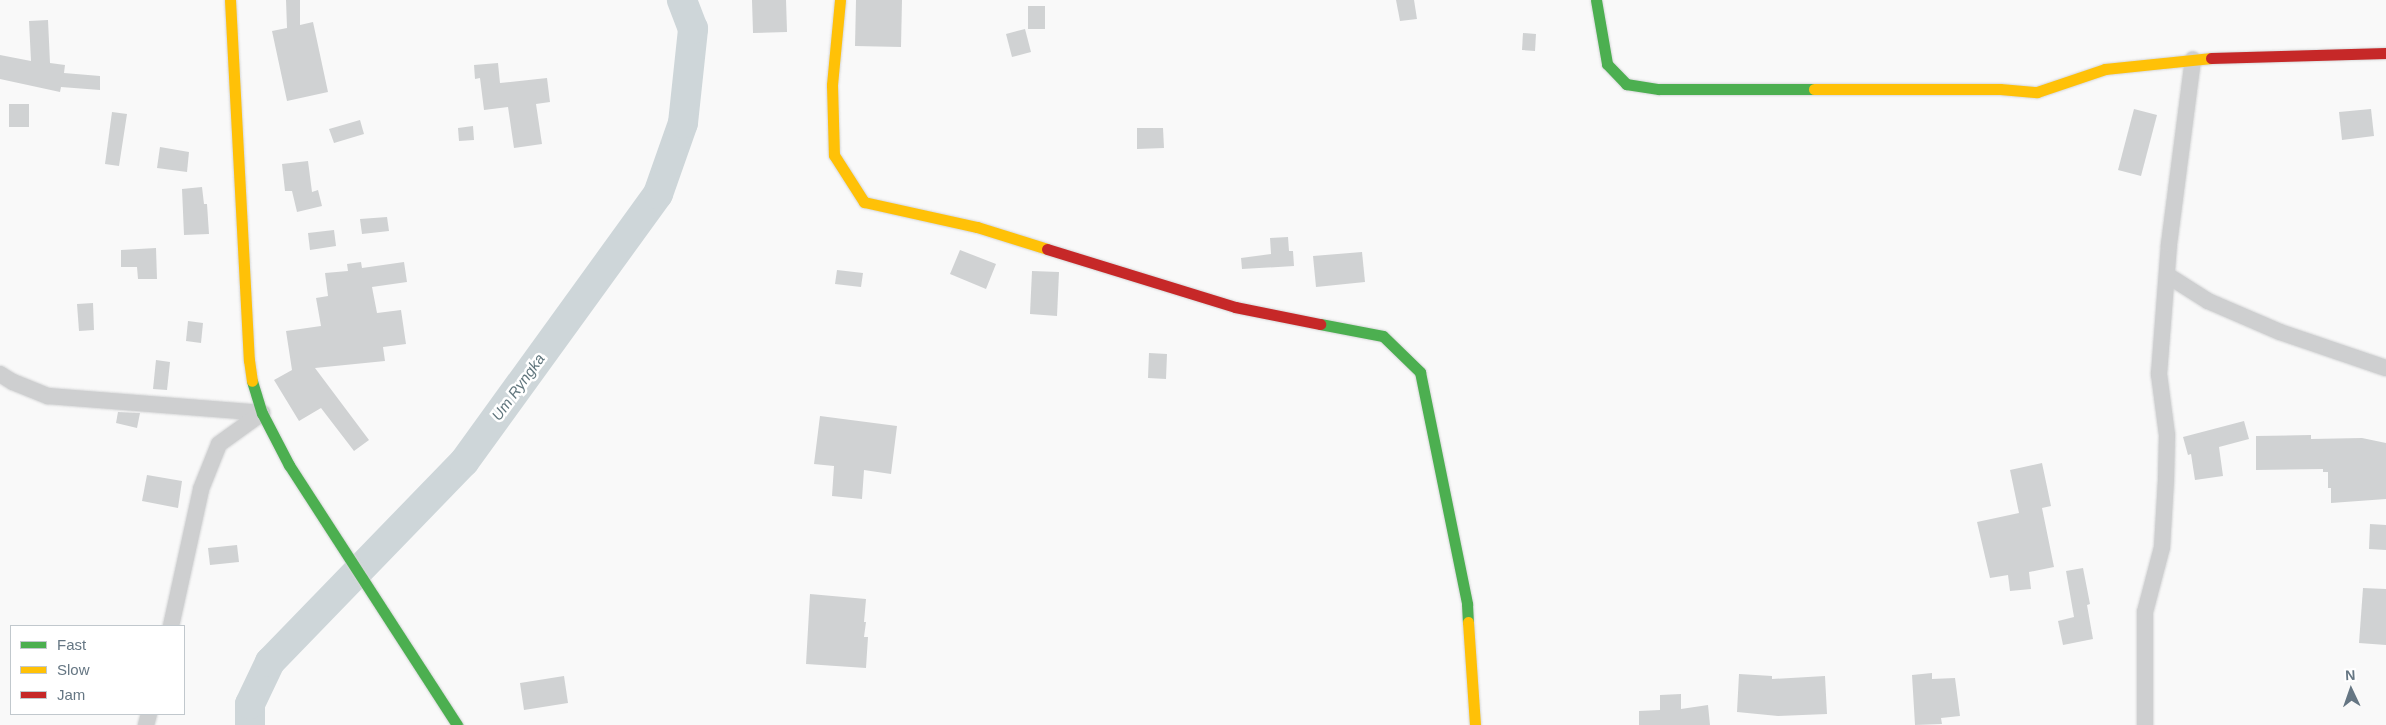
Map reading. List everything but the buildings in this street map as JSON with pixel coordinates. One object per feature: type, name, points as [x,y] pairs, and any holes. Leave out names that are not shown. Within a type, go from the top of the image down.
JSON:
[{"type":"main road","points":[[230,0],[249,360],[253,387],[262,413],[288,465],[457,725]]},
{"type":"main road","points":[[840,0],[832,84],[834,155],[864,202],[978,226],[1234,307],[1383,336],[1420,372],[1468,604],[1475,725]]},
{"type":"main road","points":[[1596,0],[1607,64],[1626,84],[1659,89],[2000,88],[2037,92],[2105,69],[2235,56],[2386,53]]},
{"type":"street","points":[[2145,725],[2145,612],[2162,547],[2166,479],[2167,435],[2159,374],[2167,275],[2193,60]]},
{"type":"street","points":[[2167,275],[2208,301],[2280,332],[2386,368]]},
{"type":"street","points":[[0,374],[13,382],[48,396],[262,413]]},
{"type":"street","points":[[171,625],[201,488],[219,444],[262,413]]},
{"type":"waterway","name":"Um Ryngka","points":[[250,725],[250,704],[270,662],[464,462],[658,194],[683,123],[693,29],[682,0]]},
{"type":"traffic: fast","points":[[1596,0],[1607,64],[1626,84],[1659,89],[1814,89]]},
{"type":"traffic: fast","points":[[1320,324],[1383,336],[1420,372],[1467,604],[1468,622]]},
{"type":"traffic: fast","points":[[252,381],[262,413],[289,465],[457,725]]},
{"type":"traffic: slow","points":[[230,0],[249,360],[252,381]]},
{"type":"traffic: slow","points":[[840,0],[832,85],[834,155],[864,202],[977,227],[1047,249]]},
{"type":"traffic: slow","points":[[1814,89],[2000,89],[2037,92],[2105,69],[2211,58]]},
{"type":"traffic: slow","points":[[1468,622],[1475,725]]},
{"type":"traffic: jam","points":[[2211,58],[2386,53]]},
{"type":"traffic: jam","points":[[1047,249],[1235,307],[1320,324]]}]
